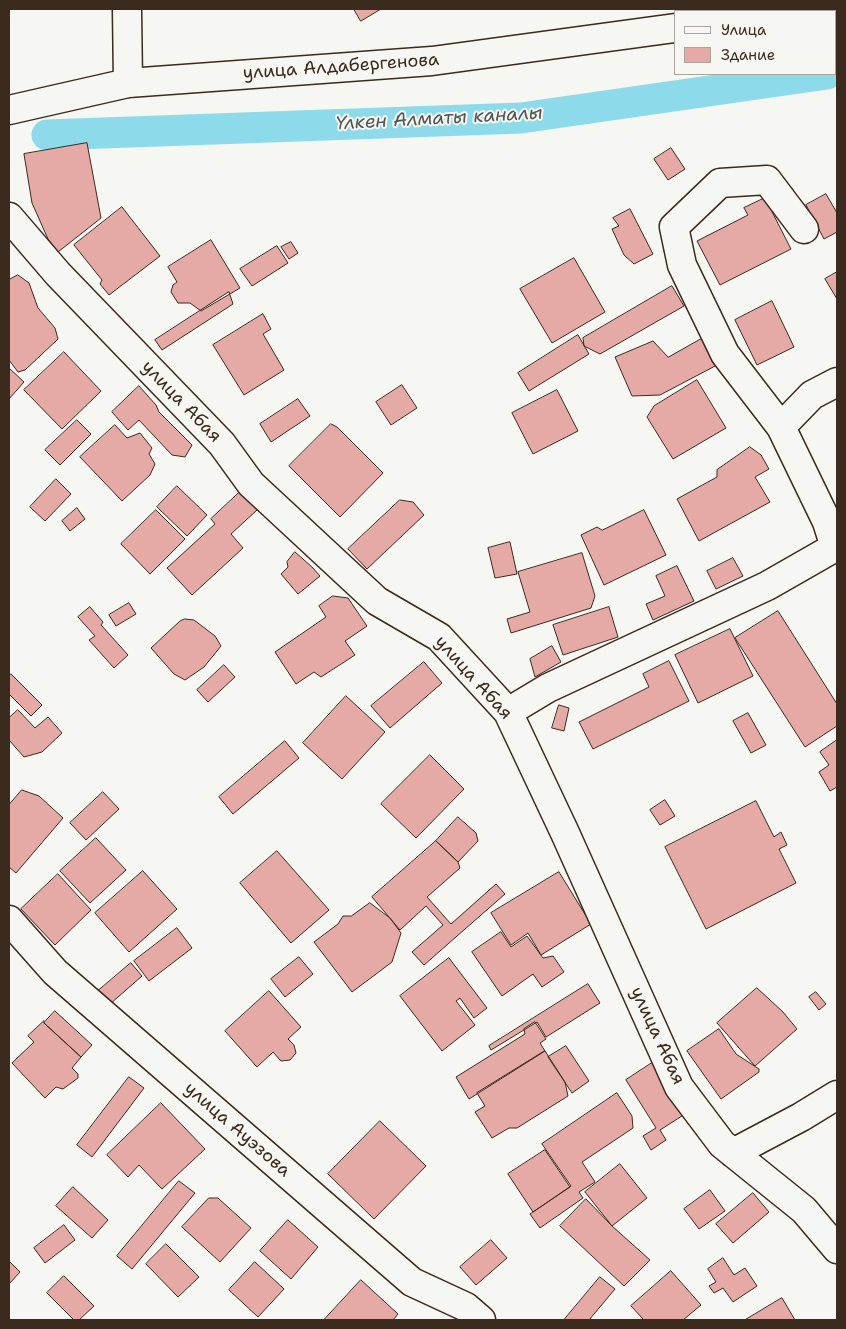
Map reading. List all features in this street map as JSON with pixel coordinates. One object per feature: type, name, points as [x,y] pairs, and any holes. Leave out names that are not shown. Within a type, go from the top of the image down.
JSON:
[{"type":"street","points":[[127,9],[128,83]]},
{"type":"street","name":"улица Алдабергенова","points":[[9,110],[128,83],[432,61],[674,28]]},
{"type":"street","points":[[508,712],[548,688],[767,586],[836,546],[827,522],[781,427],[725,354],[682,266],[674,227],[720,183],[767,180],[804,228]]},
{"type":"street","name":"улица Абая","points":[[9,217],[58,274],[222,444],[251,484],[377,601],[438,637],[508,712],[565,833],[679,1087],[722,1144],[804,1210],[837,1249]]},
{"type":"street","points":[[781,427],[812,395],[837,382]]},
{"type":"street","name":"улица Ауэзова","points":[[9,920],[55,972],[412,1282],[466,1308],[481,1320]]},
{"type":"street","points":[[734,1153],[801,1117],[837,1095]]},
{"type":"building","points":[[354,9],[381,9],[361,21]]},
{"type":"building","points":[[87,143],[101,218],[58,252],[48,239],[32,203],[24,154]]},
{"type":"building","points":[[671,148],[685,169],[668,180],[654,159]]},
{"type":"building","points":[[826,194],[837,213],[837,232],[824,239],[806,205]]},
{"type":"building","points":[[765,198],[791,249],[720,285],[697,241],[748,215],[744,208]]},
{"type":"building","points":[[122,207],[160,256],[109,295],[100,284],[102,280],[74,245]]},
{"type":"building","points":[[630,209],[653,254],[634,264],[624,255],[612,229],[619,226],[613,218]]},
{"type":"building","points":[[211,240],[240,288],[201,311],[190,303],[178,303],[171,292],[173,285],[177,282],[168,267]]},
{"type":"building","points":[[291,242],[298,253],[289,259],[281,247]]},
{"type":"building","points":[[277,246],[288,263],[252,286],[240,269]]},
{"type":"building","points":[[574,258],[605,312],[552,343],[520,289]]},
{"type":"building","points":[[837,272],[837,299],[825,279]]},
{"type":"building","points":[[18,275],[29,283],[38,308],[55,328],[58,339],[25,370],[18,372],[9,360],[9,280]]},
{"type":"building","points":[[672,286],[684,306],[600,354],[584,346],[583,338]]},
{"type":"building","points":[[229,292],[233,304],[162,350],[155,340]]},
{"type":"building","points":[[772,301],[794,347],[757,365],[735,320]]},
{"type":"building","points":[[263,314],[271,329],[263,334],[284,370],[244,395],[213,345]]},
{"type":"building","points":[[578,335],[589,354],[529,391],[518,373]]},
{"type":"building","points":[[703,338],[717,365],[660,395],[632,396],[615,357],[653,341],[668,357]]},
{"type":"building","points":[[64,352],[101,391],[62,429],[24,390]]},
{"type":"building","points":[[9,368],[24,382],[9,399]]},
{"type":"building","points":[[697,380],[726,428],[673,459],[647,417],[654,406]]},
{"type":"building","points":[[402,385],[417,408],[391,425],[376,402]]},
{"type":"building","points":[[139,386],[156,405],[159,412],[192,445],[185,457],[172,455],[139,420],[128,430],[112,412]]},
{"type":"building","points":[[557,390],[578,431],[533,454],[512,413]]},
{"type":"building","points":[[298,399],[310,416],[271,442],[260,424]]},
{"type":"building","points":[[77,420],[91,434],[60,465],[45,450]]},
{"type":"building","points":[[331,424],[337,427],[383,473],[340,517],[289,466]]},
{"type":"building","points":[[115,425],[127,438],[140,433],[152,448],[149,454],[155,464],[150,475],[122,501],[80,457]]},
{"type":"building","points":[[750,447],[761,455],[769,469],[755,477],[770,502],[699,541],[677,499],[717,477],[717,470]]},
{"type":"building","points":[[56,479],[71,494],[45,521],[30,507]]},
{"type":"building","points":[[177,486],[207,515],[187,536],[157,507]]},
{"type":"building","points":[[241,491],[257,510],[231,534],[243,548],[192,595],[167,568],[215,524],[211,519]]},
{"type":"building","points":[[400,500],[413,502],[424,515],[367,569],[348,549]]},
{"type":"building","points":[[77,508],[85,519],[70,531],[62,521]]},
{"type":"building","points":[[156,510],[185,539],[150,574],[121,544]]},
{"type":"building","points":[[644,510],[666,555],[604,585],[581,535],[597,527],[602,530]]},
{"type":"building","points":[[510,542],[517,574],[495,578],[488,548]]},
{"type":"building","points":[[295,552],[320,576],[298,594],[281,574],[288,567],[287,562]]},
{"type":"building","points":[[582,553],[595,596],[591,608],[511,633],[507,619],[530,612],[518,572]]},
{"type":"building","points":[[733,558],[743,576],[716,589],[707,571]]},
{"type":"building","points":[[677,566],[694,601],[653,620],[646,604],[665,596],[656,576]]},
{"type":"building","points":[[333,596],[348,598],[367,626],[345,641],[355,655],[321,677],[314,672],[296,684],[275,652],[326,617],[319,606]]},
{"type":"building","points":[[129,603],[136,614],[116,626],[109,615]]},
{"type":"building","points":[[90,607],[103,622],[101,625],[128,655],[114,668],[89,640],[95,636],[78,617]]},
{"type":"building","points":[[609,607],[618,637],[563,655],[553,625]]},
{"type":"building","points":[[778,611],[837,704],[837,726],[805,747],[735,638]]},
{"type":"building","points":[[185,619],[194,620],[215,636],[221,646],[204,667],[185,680],[174,674],[151,648],[180,621]]},
{"type":"building","points":[[730,629],[753,676],[698,703],[675,655]]},
{"type":"building","points":[[552,646],[561,662],[535,677],[530,659]]},
{"type":"building","points":[[669,661],[689,701],[593,749],[579,722],[649,687],[643,674]]},
{"type":"building","points":[[424,662],[442,683],[390,728],[371,706]]},
{"type":"building","points":[[224,665],[235,677],[208,702],[197,690]]},
{"type":"building","points":[[11,674],[42,705],[31,716],[9,694],[9,676]]},
{"type":"building","points":[[346,696],[385,732],[342,779],[303,743]]},
{"type":"building","points":[[559,705],[569,708],[564,731],[552,728]]},
{"type":"building","points":[[18,710],[35,728],[48,717],[62,733],[42,752],[24,757],[9,740],[9,718]]},
{"type":"building","points":[[748,713],[766,745],[751,753],[733,721]]},
{"type":"building","points":[[837,740],[837,787],[830,791],[819,772],[829,765],[820,752]]},
{"type":"building","points":[[285,741],[299,758],[233,814],[219,797]]},
{"type":"building","points":[[430,755],[464,789],[416,838],[381,804]]},
{"type":"building","points":[[22,790],[39,796],[63,818],[16,873],[9,867],[9,805]]},
{"type":"building","points":[[103,792],[119,809],[86,840],[70,823]]},
{"type":"building","points":[[665,800],[675,816],[660,825],[650,810]]},
{"type":"building","points":[[756,801],[774,837],[781,832],[787,845],[779,849],[796,883],[706,929],[665,847]]},
{"type":"building","points":[[458,817],[476,833],[478,841],[458,862],[436,841]]},
{"type":"building","points":[[96,838],[126,870],[90,903],[60,871]]},
{"type":"building","points":[[436,841],[458,862],[460,868],[427,897],[451,924],[496,884],[505,894],[424,965],[412,952],[443,925],[426,906],[400,930],[372,897]]},
{"type":"building","points":[[277,851],[329,910],[291,943],[240,883]]},
{"type":"building","points":[[143,871],[177,909],[129,952],[95,913]]},
{"type":"building","points":[[559,872],[591,924],[541,955],[528,933],[511,945],[491,913]]},
{"type":"building","points":[[58,874],[91,910],[55,945],[21,909]]},
{"type":"building","points":[[370,903],[390,918],[401,933],[392,962],[352,992],[314,942],[338,924],[343,916],[351,916]]},
{"type":"building","points":[[177,928],[192,948],[149,981],[134,961]]},
{"type":"building","points":[[501,932],[511,947],[527,936],[543,958],[553,956],[564,972],[542,987],[533,974],[502,996],[472,952]]},
{"type":"building","points":[[299,957],[313,974],[285,997],[271,979]]},
{"type":"building","points":[[449,958],[487,1008],[474,1018],[460,998],[456,1001],[475,1025],[442,1051],[400,996]]},
{"type":"building","points":[[131,963],[142,976],[110,1004],[98,991]]},
{"type":"building","points":[[588,984],[600,1003],[546,1037],[537,1022],[491,1050],[489,1046]]},
{"type":"building","points":[[757,988],[783,1012],[797,1029],[755,1066],[717,1023]]},
{"type":"building","points":[[269,991],[301,1027],[288,1039],[294,1045],[296,1053],[290,1060],[281,1061],[273,1052],[257,1067],[225,1031]]},
{"type":"building","points":[[816,992],[826,1004],[819,1010],[809,997]]},
{"type":"building","points":[[55,1011],[92,1045],[81,1057],[44,1023]]},
{"type":"building","points":[[44,1021],[81,1057],[72,1068],[78,1074],[78,1078],[63,1089],[56,1087],[45,1098],[12,1063],[34,1042],[28,1036]]},
{"type":"building","points":[[535,1022],[546,1039],[540,1043],[545,1051],[469,1099],[456,1077],[525,1034],[524,1029]]},
{"type":"building","points":[[719,1029],[736,1054],[759,1069],[759,1072],[721,1099],[687,1051]]},
{"type":"building","points":[[566,1046],[589,1081],[572,1093],[548,1057]]},
{"type":"building","points":[[545,1051],[565,1082],[568,1096],[517,1128],[509,1128],[492,1138],[475,1112],[485,1106],[477,1093]]},
{"type":"building","points":[[652,1063],[685,1114],[660,1130],[666,1140],[651,1150],[643,1136],[656,1128],[626,1080]]},
{"type":"building","points":[[129,1077],[144,1088],[92,1157],[77,1145]]},
{"type":"building","points":[[617,1093],[632,1116],[633,1128],[582,1162],[595,1182],[579,1192],[583,1198],[540,1228],[530,1214],[571,1186],[542,1144]]},
{"type":"building","points":[[161,1103],[205,1149],[162,1189],[139,1165],[128,1177],[107,1155]]},
{"type":"building","points":[[380,1121],[426,1166],[374,1219],[328,1174]]},
{"type":"building","points":[[545,1150],[570,1187],[533,1212],[508,1174]]},
{"type":"building","points":[[620,1164],[647,1198],[612,1226],[585,1192]]},
{"type":"building","points":[[179,1181],[195,1193],[132,1269],[117,1256]]},
{"type":"building","points":[[73,1187],[108,1220],[92,1238],[56,1206]]},
{"type":"building","points":[[710,1190],[725,1211],[699,1229],[684,1209]]},
{"type":"building","points":[[753,1193],[769,1212],[733,1243],[716,1224]]},
{"type":"building","points":[[209,1198],[218,1198],[251,1228],[220,1262],[182,1227]]},
{"type":"building","points":[[586,1199],[612,1226],[650,1260],[624,1286],[560,1226]]},
{"type":"building","points":[[288,1220],[318,1247],[291,1279],[260,1251]]},
{"type":"building","points":[[64,1225],[75,1240],[45,1263],[34,1248]]},
{"type":"building","points":[[491,1240],[507,1258],[476,1285],[460,1267]]},
{"type":"building","points":[[166,1244],[199,1277],[178,1297],[146,1264]]},
{"type":"building","points":[[723,1258],[734,1275],[745,1268],[757,1286],[733,1302],[723,1288],[714,1293],[709,1286],[716,1282],[708,1269]]},
{"type":"building","points":[[9,1261],[20,1272],[9,1284]]},
{"type":"building","points":[[255,1262],[284,1289],[258,1317],[229,1290]]},
{"type":"building","points":[[671,1271],[701,1305],[683,1320],[644,1320],[631,1306]]},
{"type":"building","points":[[64,1276],[94,1306],[79,1320],[74,1320],[47,1293]]},
{"type":"building","points":[[600,1277],[615,1289],[589,1320],[564,1320]]},
{"type":"building","points":[[361,1280],[398,1314],[393,1320],[324,1320]]},
{"type":"building","points":[[782,1298],[795,1320],[745,1320]]},
{"type":"waterway","name":"Үлкен Алматы каналы","points":[[47,135],[521,118],[820,75]]}]
